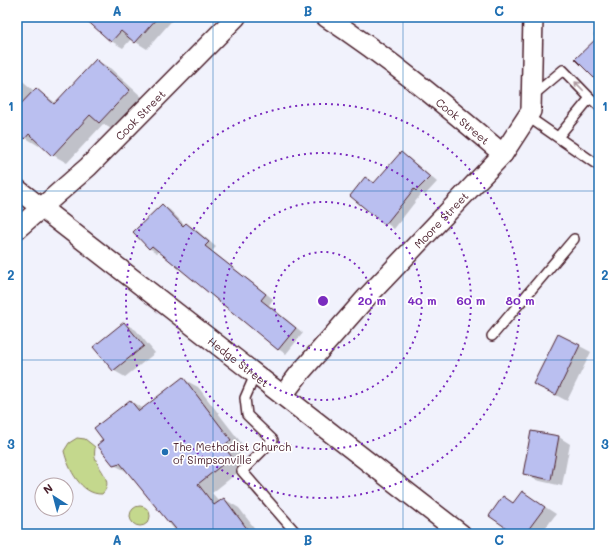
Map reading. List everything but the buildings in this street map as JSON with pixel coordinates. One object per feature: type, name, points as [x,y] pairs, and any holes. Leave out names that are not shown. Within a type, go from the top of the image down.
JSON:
[{"type":"street","name":"Cook Street","points":[[17,229],[88,167],[236,17]]},
{"type":"street","name":"Cook Street","points":[[326,17],[370,47],[442,103],[503,154]]},
{"type":"street","name":"Moore Street","points":[[283,395],[299,374],[366,298],[503,154],[531,111],[533,17]]},
{"type":"street","name":"Hedge Street","points":[[17,189],[461,534]]},
{"type":"lane","points":[[531,97],[563,70],[599,106]]},
{"type":"lane","points":[[558,137],[590,98]]},
{"type":"lane","points":[[527,116],[599,166]]},
{"type":"lane","points":[[492,336],[574,239]]},
{"type":"lane","points":[[255,375],[245,398],[247,415],[274,440],[242,471],[297,534]]},
{"type":"green space","points":[[77,438],[85,439],[95,447],[95,457],[107,485],[102,494],[88,490],[72,472],[64,451],[69,443]]},
{"type":"green space","points":[[140,506],[147,509],[150,516],[147,523],[140,526],[133,523],[130,516],[133,509]]},
{"type":"place","name":"The Methodist Church of Simpsonville","points":[[165,452]]}]
